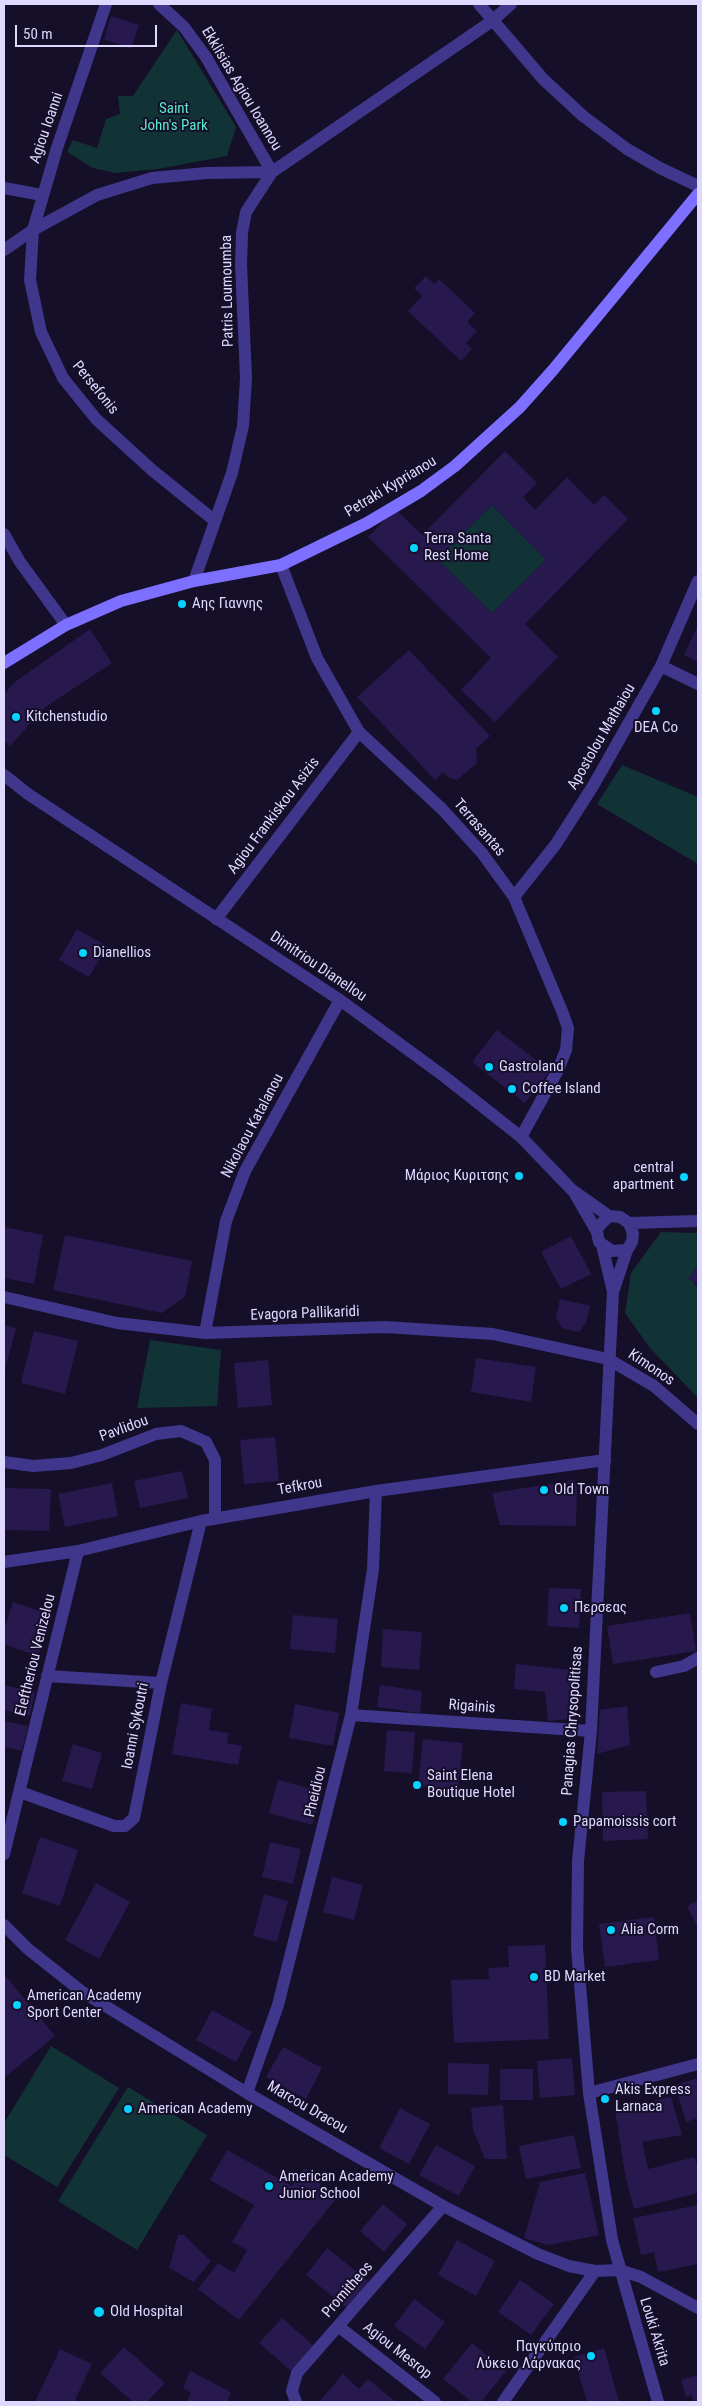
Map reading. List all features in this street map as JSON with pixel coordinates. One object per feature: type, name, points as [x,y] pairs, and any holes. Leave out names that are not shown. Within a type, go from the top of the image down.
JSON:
[{"type":"main road","name":"Petraki Kyprianou","points":[[4,663],[66,625],[121,601],[194,581],[281,565],[366,523],[421,492],[493,433],[553,370],[698,194]]},
{"type":"street","name":"Agiou Ioanni","points":[[33,230],[42,195],[106,4]]},
{"type":"street","name":"Ekklisias Agiou Ioannou","points":[[159,4],[184,27],[206,57],[272,172]]},
{"type":"street","points":[[479,4],[543,79],[583,116],[628,149],[660,168],[698,186]]},
{"type":"street","name":"Patris Loumoumba","points":[[194,581],[232,473],[243,426],[246,378],[241,264],[242,233],[246,212],[272,172],[492,21],[510,4]]},
{"type":"street","points":[[4,250],[33,230],[97,195],[152,178],[208,173],[272,172]]},
{"type":"street","points":[[4,188],[42,195]]},
{"type":"street","name":"Persefonis","points":[[33,230],[30,280],[41,332],[62,378],[96,419],[152,470],[215,522]]},
{"type":"street","points":[[4,534],[20,562],[66,625]]},
{"type":"street","name":"Terrasantas","points":[[281,565],[317,658],[359,732],[442,809],[482,853],[514,897],[562,1011],[568,1028],[566,1050],[558,1070],[521,1137]]},
{"type":"street","name":"Apostolou Mathaiou","points":[[514,897],[556,844],[594,786],[661,666],[698,581]]},
{"type":"street","points":[[661,666],[698,684]]},
{"type":"street","name":"Agiou Frankiskou Asizis","points":[[216,919],[359,732]]},
{"type":"street","name":"Dimitriou Dianellou","points":[[4,775],[28,794],[340,1000],[446,1077],[521,1137],[572,1190],[609,1216]]},
{"type":"street","name":"Dimitriou Dianellou","points":[[4,783],[28,794]]},
{"type":"street","name":"Nikolaou Katalanou","points":[[205,1333],[226,1221],[245,1171],[340,1000]]},
{"type":"street","name":"Dimitriou Dianellou","points":[[572,1190],[597,1232]]},
{"type":"street","points":[[609,1216],[620,1216],[628,1223],[633,1233],[632,1242],[626,1250],[612,1251],[602,1246],[597,1232],[602,1222],[609,1216]]},
{"type":"street","points":[[628,1223],[698,1221]]},
{"type":"street","name":"Panagias Chrysopolitisas","points":[[602,1246],[613,1292]]},
{"type":"street","name":"Panagias Chrysopolitisas","points":[[618,2270],[589,2093],[577,1948],[578,1861],[591,1731],[605,1460],[608,1359],[613,1292],[626,1250]]},
{"type":"street","name":"Evagora Pallikaridi","points":[[4,1297],[117,1323],[205,1333],[395,1328],[493,1334],[608,1359]]},
{"type":"street","name":"Kimonos","points":[[608,1359],[654,1386],[698,1424]]},
{"type":"street","name":"Pavlidou","points":[[4,1462],[34,1466],[70,1463],[102,1455],[156,1434],[181,1431],[206,1442],[214,1460],[215,1519]]},
{"type":"street","name":"Tefkrou","points":[[4,1562],[78,1551],[201,1521],[376,1491],[605,1460]]},
{"type":"street","name":"Pheidiou","points":[[247,2093],[278,2004],[351,1715],[373,1569],[376,1491]]},
{"type":"street","name":"Ioanni Sykoutri","points":[[20,1792],[114,1826],[125,1826],[134,1818],[161,1683],[201,1521]]},
{"type":"street","name":"Eleftheriou Venizelou","points":[[4,1854],[78,1551]]},
{"type":"street","points":[[656,1672],[684,1666],[698,1658]]},
{"type":"street","points":[[47,1676],[161,1683]]},
{"type":"street","name":"Rigainis","points":[[351,1715],[591,1731]]},
{"type":"street","name":"Marcou Dracou","points":[[4,1925],[64,1980],[247,2093],[443,2206],[538,2254],[568,2266],[595,2271],[618,2270],[641,2277],[698,2308]]},
{"type":"street","points":[[589,2093],[698,2064]]},
{"type":"street","name":"Promitheos","points":[[296,2402],[292,2391],[297,2373],[443,2206]]},
{"type":"street","name":"Louki Akrita","points":[[618,2270],[658,2402]]},
{"type":"street","points":[[503,2402],[595,2271]]},
{"type":"street","name":"Agiou Mesrop","points":[[338,2326],[435,2402]]},
{"type":"green space","name":"Saint John's Park","points":[[177,30],[236,127],[227,156],[158,169],[115,173],[93,168],[67,152],[73,140],[97,148],[106,119],[120,114],[118,96],[133,96]]},
{"type":"green space","points":[[492,505],[546,560],[492,613],[437,559]]},
{"type":"green space","points":[[622,765],[698,797],[698,864],[597,804]]},
{"type":"green space","points":[[661,1232],[698,1233],[698,1266],[689,1278],[698,1288],[698,1398],[650,1348],[625,1313],[631,1273]]},
{"type":"green space","points":[[150,1340],[221,1350],[217,1406],[137,1408]]},
{"type":"green space","points":[[51,2046],[119,2088],[57,2187],[4,2155],[4,2123]]},
{"type":"green space","points":[[128,2087],[207,2135],[137,2250],[58,2201]]},
{"type":"building","points":[[111,16],[139,25],[131,49],[104,39]]},
{"type":"building","points":[[426,276],[434,284],[439,279],[475,313],[467,322],[477,331],[466,343],[472,349],[461,361],[408,311],[422,296],[414,288]]},
{"type":"building","name":"Terra Santa Rest Home","points":[[505,451],[537,483],[523,497],[535,510],[567,477],[594,505],[604,495],[628,519],[525,624],[558,657],[495,722],[461,690],[491,658],[368,537],[395,509],[422,535]],"holes":[[[492,505],[546,560],[492,613],[437,559]]]},
{"type":"building","points":[[698,625],[698,662],[684,655]]},
{"type":"building","points":[[90,629],[112,663],[44,708],[10,746],[4,741],[5,693],[15,682]]},
{"type":"building","points":[[409,650],[490,736],[476,749],[477,763],[457,780],[448,777],[443,772],[435,780],[357,697]]},
{"type":"building","name":"Dianellios","points":[[77,929],[107,946],[89,977],[59,960]]},
{"type":"building","points":[[497,1030],[550,1071],[525,1103],[472,1062]]},
{"type":"building","points":[[4,1227],[43,1235],[34,1284],[4,1278]]},
{"type":"building","points":[[65,1235],[192,1261],[185,1297],[162,1313],[53,1290]]},
{"type":"building","points":[[571,1236],[591,1274],[561,1289],[541,1252]]},
{"type":"building","points":[[698,1266],[698,1285],[688,1279]]},
{"type":"building","points":[[560,1299],[590,1306],[586,1323],[579,1332],[562,1328],[556,1318]]},
{"type":"building","points":[[4,1325],[16,1328],[4,1374]]},
{"type":"building","points":[[34,1331],[78,1341],[65,1394],[21,1383]]},
{"type":"building","points":[[476,1358],[536,1367],[531,1402],[471,1392]]},
{"type":"building","points":[[268,1360],[272,1405],[238,1408],[234,1363]]},
{"type":"building","points":[[275,1437],[279,1481],[244,1484],[240,1440]]},
{"type":"building","points":[[182,1471],[188,1498],[140,1508],[134,1481]]},
{"type":"building","points":[[574,1479],[577,1487],[576,1526],[500,1525],[492,1493]]},
{"type":"building","points":[[112,1483],[118,1516],[65,1527],[58,1494]]},
{"type":"building","points":[[4,1488],[51,1489],[49,1531],[4,1530]]},
{"type":"building","name":"Περσεας","points":[[549,1588],[581,1589],[579,1628],[547,1626]]},
{"type":"building","points":[[13,1602],[52,1615],[38,1656],[4,1644],[4,1630]]},
{"type":"building","points":[[690,1613],[696,1651],[613,1664],[607,1626]]},
{"type":"building","points":[[293,1615],[338,1619],[335,1653],[290,1649]]},
{"type":"building","points":[[383,1629],[422,1632],[419,1670],[381,1667]]},
{"type":"building","points":[[516,1664],[571,1670],[570,1719],[548,1721],[545,1692],[514,1689]]},
{"type":"building","points":[[4,1685],[35,1692],[30,1716],[4,1710]]},
{"type":"building","points":[[380,1685],[422,1691],[420,1713],[377,1707]]},
{"type":"building","points":[[181,1703],[212,1709],[209,1730],[229,1733],[227,1743],[242,1746],[238,1765],[172,1754]]},
{"type":"building","points":[[295,1704],[339,1713],[333,1746],[289,1738]]},
{"type":"building","points":[[627,1706],[630,1745],[597,1754],[600,1710]]},
{"type":"building","points":[[4,1721],[28,1726],[22,1751],[4,1747]]},
{"type":"building","points":[[387,1730],[415,1732],[412,1773],[384,1771]]},
{"type":"building","points":[[423,1739],[463,1743],[458,1790],[418,1786]]},
{"type":"building","points":[[73,1744],[102,1753],[92,1789],[62,1781]]},
{"type":"building","points":[[278,1780],[322,1792],[312,1825],[269,1813]]},
{"type":"building","points":[[646,1791],[648,1839],[603,1841],[602,1792]]},
{"type":"building","points":[[40,1837],[78,1850],[60,1906],[22,1893]]},
{"type":"building","points":[[270,1842],[301,1849],[293,1884],[262,1877]]},
{"type":"building","points":[[332,1877],[363,1885],[354,1920],[323,1912]]},
{"type":"building","points":[[96,1883],[130,1902],[99,1959],[65,1940]]},
{"type":"building","points":[[264,1894],[288,1901],[277,1942],[253,1936]]},
{"type":"building","points":[[698,1901],[698,1928],[687,1906]]},
{"type":"building","points":[[654,1917],[659,1960],[605,1967],[599,1924]]},
{"type":"building","points":[[545,1945],[549,2039],[454,2043],[451,1980],[489,1979],[488,1968],[509,1967],[508,1946]]},
{"type":"building","name":"American Academy Sport Center","points":[[4,1974],[55,2036],[4,2078]]},
{"type":"building","points":[[212,2010],[252,2032],[236,2062],[196,2040]]},
{"type":"building","points":[[283,2047],[322,2068],[306,2099],[266,2077]]},
{"type":"building","points":[[572,2058],[575,2095],[540,2098],[537,2061]]},
{"type":"building","points":[[448,2063],[489,2064],[488,2095],[448,2094]]},
{"type":"building","points":[[500,2069],[533,2069],[533,2100],[500,2100]]},
{"type":"building","points":[[698,2078],[698,2118],[686,2122],[675,2085]]},
{"type":"building","points":[[671,2097],[682,2135],[642,2142],[648,2169],[695,2157],[698,2171],[698,2193],[634,2209],[625,2174],[615,2110]]},
{"type":"building","points":[[503,2105],[507,2159],[485,2159],[473,2130],[471,2108]]},
{"type":"building","points":[[400,2108],[430,2124],[409,2164],[379,2148]]},
{"type":"building","points":[[574,2135],[581,2168],[526,2179],[519,2146]]},
{"type":"building","points":[[436,2145],[475,2166],[459,2196],[419,2175]]},
{"type":"building","points":[[227,2150],[292,2186],[305,2168],[335,2200],[239,2320],[198,2289],[218,2263],[234,2273],[247,2250],[232,2242],[254,2205],[210,2180]]},
{"type":"building","points":[[585,2173],[599,2235],[548,2245],[524,2238],[540,2182]]},
{"type":"building","points":[[383,2204],[407,2224],[384,2252],[360,2231]]},
{"type":"building","points":[[698,2205],[698,2264],[658,2272],[654,2252],[641,2255],[633,2218]]},
{"type":"building","points":[[178,2235],[184,2235],[211,2261],[194,2282],[169,2268]]},
{"type":"building","points":[[457,2240],[495,2261],[476,2296],[438,2275]]},
{"type":"building","points":[[327,2248],[369,2282],[347,2308],[306,2275]]},
{"type":"building","points":[[520,2280],[554,2304],[531,2335],[498,2312]]},
{"type":"building","points":[[414,2299],[445,2322],[425,2349],[394,2326]]},
{"type":"building","points":[[282,2318],[314,2346],[291,2371],[259,2343]]},
{"type":"building","points":[[472,2343],[506,2371],[481,2402],[472,2402],[443,2379]]},
{"type":"building","points":[[124,2347],[165,2383],[147,2402],[133,2402],[100,2373]]},
{"type":"building","points":[[604,2348],[619,2402],[587,2402],[574,2357]]},
{"type":"building","points":[[60,2349],[92,2364],[74,2402],[35,2402]]},
{"type":"building","points":[[190,2371],[231,2392],[227,2402],[187,2402],[191,2392],[183,2388]]},
{"type":"building","points":[[343,2374],[359,2389],[368,2379],[396,2402],[319,2402]]},
{"type":"building","points":[[698,2375],[698,2402],[694,2402],[691,2395],[686,2397],[681,2380]]},
{"type":"place","name":"Terra Santa Rest Home","points":[[414,548]]},
{"type":"place","name":"Αης Γιαννης","points":[[182,604]]},
{"type":"place","name":"DEA Co","points":[[656,711]]},
{"type":"place","name":"Kitchenstudio","points":[[16,717]]},
{"type":"place","name":"Dianellios","points":[[83,953]]},
{"type":"place","name":"Gastroland","points":[[489,1067]]},
{"type":"place","name":"Coffee Island","points":[[512,1089]]},
{"type":"place","name":"Μάριος Κυριτσης","points":[[519,1176]]},
{"type":"place","name":"central apartment","points":[[684,1177]]},
{"type":"place","name":"Old Town","points":[[544,1490]]},
{"type":"place","name":"Περσεας","points":[[564,1608]]},
{"type":"place","name":"Saint Elena Boutique Hotel","points":[[417,1785]]},
{"type":"place","name":"Papamoissis cort","points":[[563,1822]]},
{"type":"place","name":"Alia Corm","points":[[611,1930]]},
{"type":"place","name":"BD Market","points":[[534,1977]]},
{"type":"place","name":"American Academy Sport Center","points":[[17,2005]]},
{"type":"place","name":"Akis Express Larnaca","points":[[605,2099]]},
{"type":"place","name":"American Academy","points":[[128,2109]]},
{"type":"place","name":"American Academy Junior School","points":[[269,2186]]},
{"type":"place","name":"Old Hospital","points":[[99,2312]]},
{"type":"place","name":"Παγκύπριο Λύκειο Λάρνακας","points":[[591,2356]]}]
